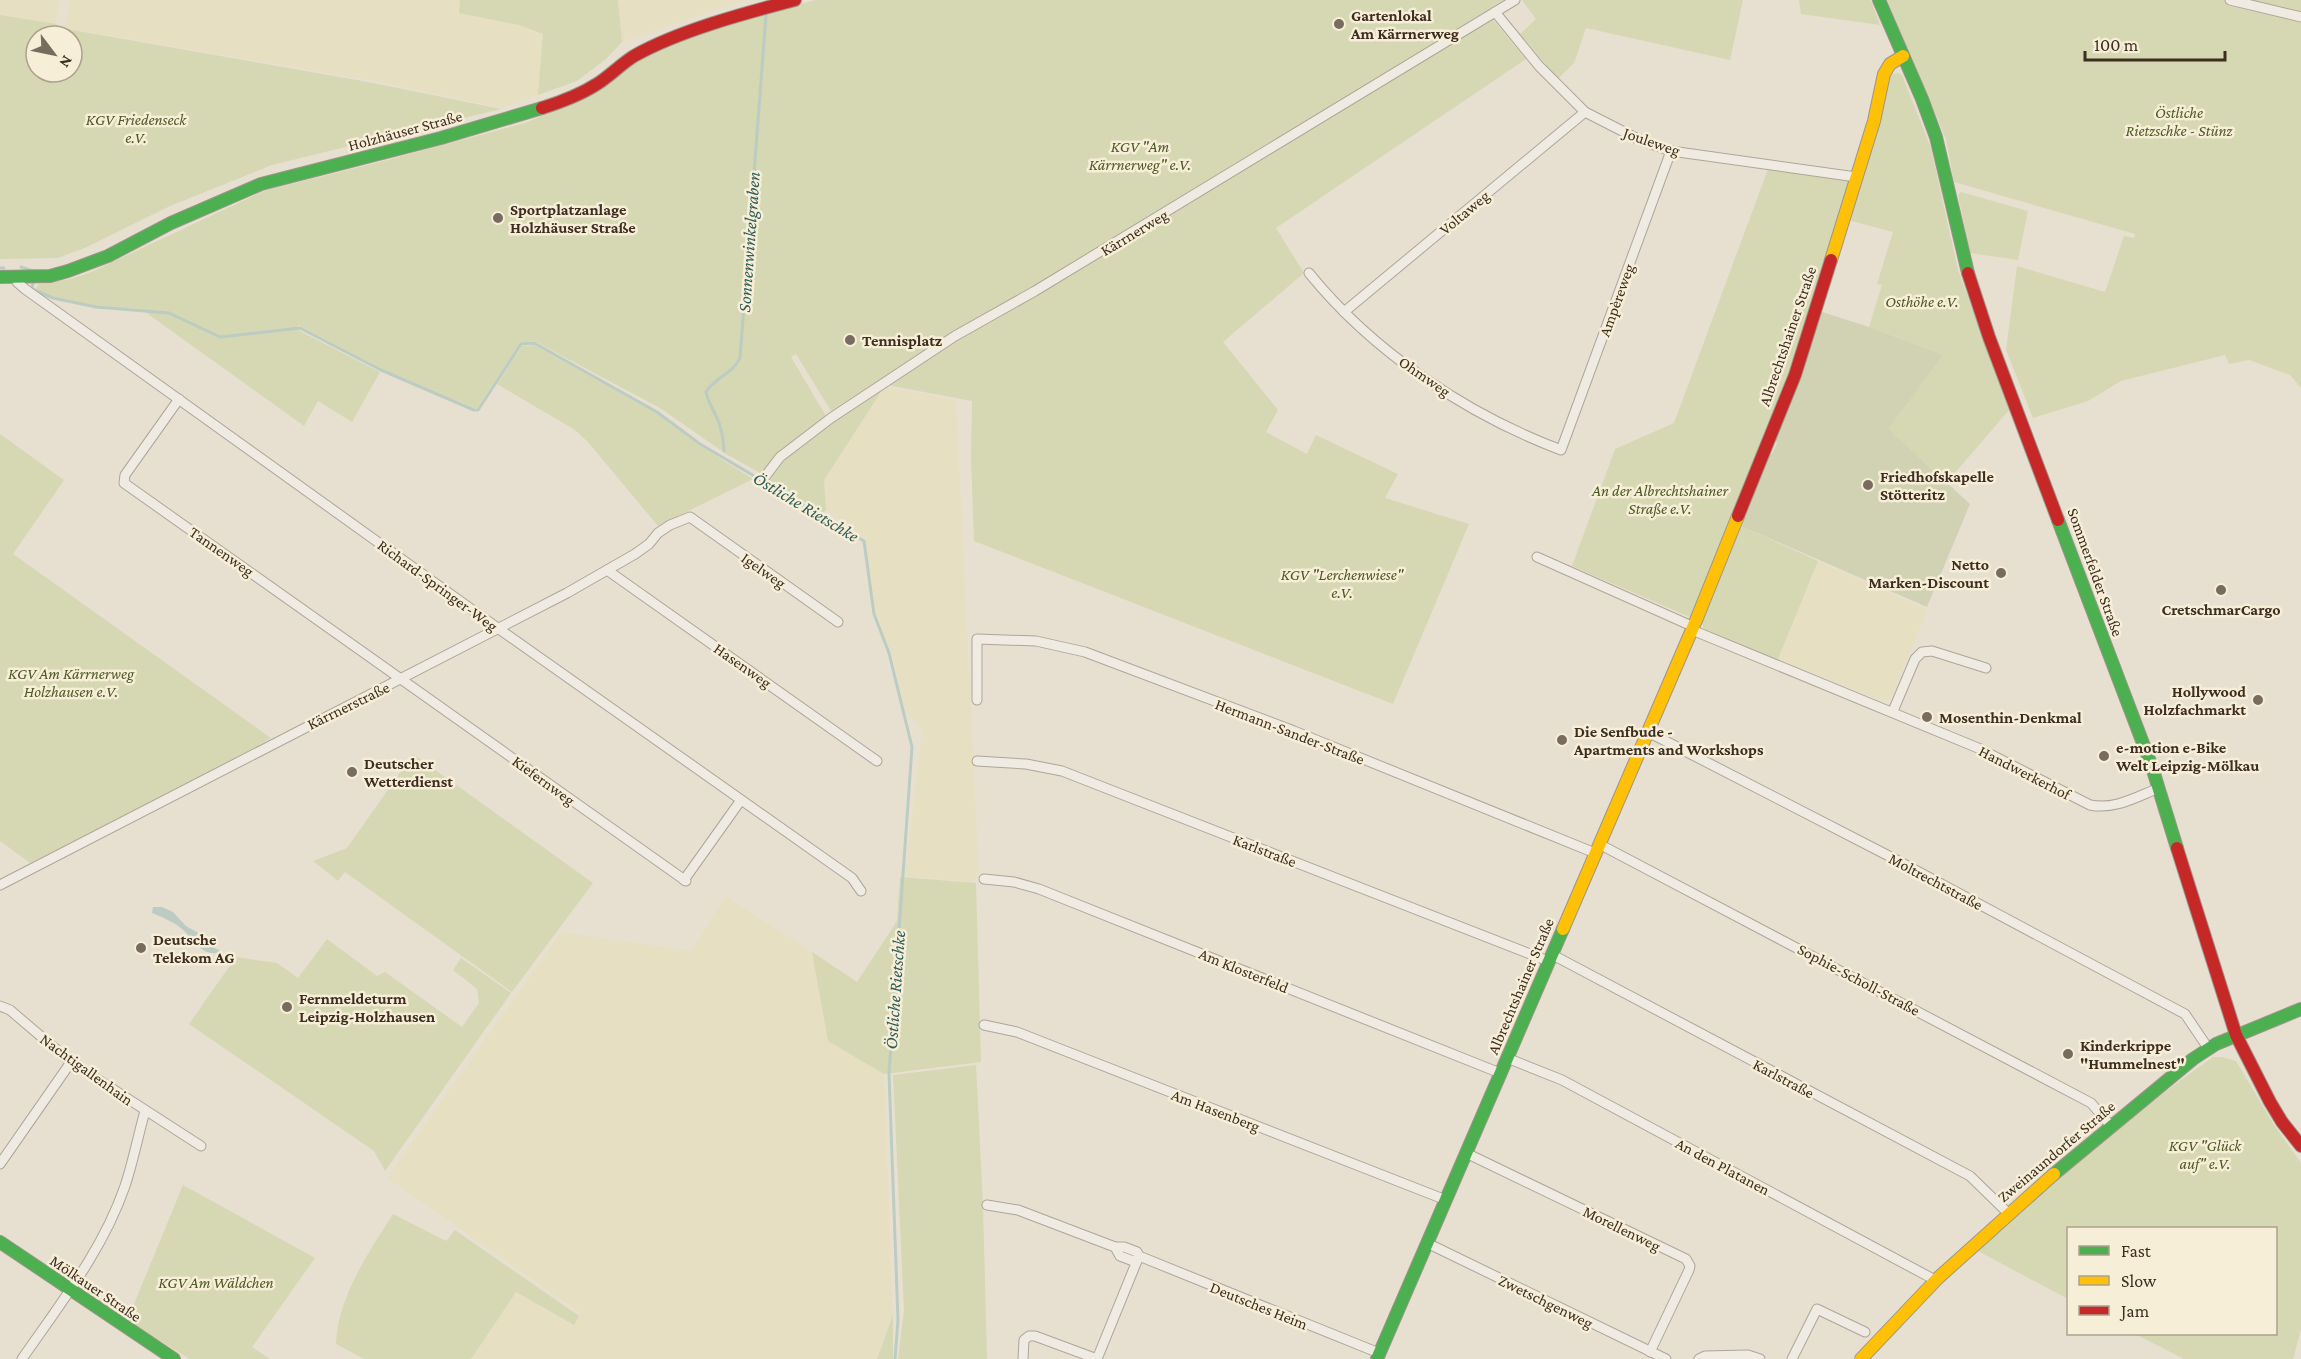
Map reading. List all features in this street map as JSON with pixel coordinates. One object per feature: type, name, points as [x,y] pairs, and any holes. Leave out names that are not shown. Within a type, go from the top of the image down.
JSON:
[{"type":"street","name":"Holzhäuser Straße","points":[[0,277],[50,276],[81,267],[108,256],[171,223],[261,184],[518,117],[565,101],[596,85],[633,57],[668,40],[760,9],[795,0]]},
{"type":"street","name":"Kärrnerweg","points":[[764,478],[780,457],[831,418],[955,336],[1035,291],[1515,0]]},
{"type":"street","name":"Sommerfelder Straße","points":[[1878,0],[1936,137],[1966,267],[1989,337],[2159,788],[2236,1035],[2270,1102],[2301,1146]]},
{"type":"street","points":[[2230,0],[2301,16]]},
{"type":"street","name":"Jouleweg","points":[[1495,12],[1539,66],[1585,112],[1638,139],[1671,151],[1856,177]]},
{"type":"street","name":"Albrechtshainer Straße","points":[[1378,1356],[1693,628],[1795,375],[1874,121],[1884,74],[1890,64],[1903,56]]},
{"type":"street","name":"Voltaweg","points":[[1344,312],[1585,112]]},
{"type":"street","name":"Ampèreweg","points":[[1560,450],[1671,151]]},
{"type":"street","name":"Ohmweg","points":[[1309,273],[1331,300],[1402,361],[1468,406],[1531,439],[1560,450]]},
{"type":"street","name":"Richard-Springer-Weg","points":[[17,277],[17,282],[25,289],[499,629],[852,878],[861,891]]},
{"type":"street","name":"Tannenweg","points":[[179,399],[125,475],[124,483],[402,679]]},
{"type":"street","name":"Kärrnerstraße","points":[[0,885],[499,629],[607,570],[649,544],[658,533],[670,525],[690,517]]},
{"type":"street","name":"Igelweg","points":[[690,517],[838,622]]},
{"type":"street","points":[[1536,557],[1693,628]]},
{"type":"street","name":"Hasenweg","points":[[607,570],[878,761]]},
{"type":"street","name":"Handwerkerhof","points":[[1693,628],[1978,748],[2090,805],[2103,808],[2117,805],[2159,788]]},
{"type":"street","name":"Hermann-Sander-Straße","points":[[977,700],[977,639],[1035,641],[1085,652],[1597,848]]},
{"type":"street","points":[[1893,711],[1915,658],[1922,652],[1932,651],[1986,668]]},
{"type":"street","name":"Kiefernweg","points":[[402,679],[685,880],[741,800]]},
{"type":"street","name":"Moltrechtstraße","points":[[1648,732],[1887,855],[2185,1014],[2208,1048]]},
{"type":"street","name":"Karlstraße","points":[[977,761],[1026,764],[1062,771],[1549,957],[1970,1176],[2008,1213]]},
{"type":"street","name":"Sophie-Scholl-Straße","points":[[1597,848],[2091,1103],[2111,1126]]},
{"type":"street","name":"Am Klosterfeld","points":[[984,879],[1014,882],[1039,889],[1500,1073]]},
{"type":"street","name":"Nachtigallenhain","points":[[0,1006],[10,1010],[71,1062],[201,1146]]},
{"type":"street","name":"Zweinaundorfer Straße","points":[[1861,1359],[1935,1280],[2008,1213],[2208,1048],[2301,1009]]},
{"type":"street","name":"Am Hasenberg","points":[[984,1025],[1017,1032],[1446,1200]]},
{"type":"street","name":"An den Platanen","points":[[1507,1059],[1562,1080],[1935,1280]]},
{"type":"street","points":[[0,1164],[71,1062]]},
{"type":"street","name":"Nachtigallenhain","points":[[22,1359],[93,1254],[121,1195],[145,1111]]},
{"type":"street","name":"Morellenweg","points":[[1466,1153],[1686,1259],[1690,1266],[1689,1270],[1650,1352]]},
{"type":"street","name":"Deutsches Heim","points":[[987,1205],[1018,1210],[1115,1247],[1124,1247],[1137,1252],[1137,1259],[1378,1356]]},
{"type":"street","name":"Mölkauer Straße","points":[[0,1242],[174,1359]]},
{"type":"street","name":"Zwetschgenweg","points":[[1426,1244],[1666,1359]]},
{"type":"street","points":[[1023,1359],[1024,1340],[1029,1336],[1035,1336],[1097,1359],[1137,1259]]},
{"type":"street","points":[[1792,1359],[1817,1309],[1865,1332]]},
{"type":"street","points":[[1699,1359],[1705,1356],[1724,1355],[1748,1355],[1760,1359]]},
{"type":"shaded area","points":[[0,0],[59,0],[56,24],[0,15]]},
{"type":"shaded area","points":[[70,0],[460,0],[459,13],[519,25],[543,34],[538,95],[502,108],[369,80],[84,31],[84,24],[66,24]]},
{"type":"shaded area","points":[[618,0],[745,0],[622,42]]},
{"type":"shaded area","points":[[884,387],[956,400],[979,877],[971,882],[905,876],[922,729],[905,711],[892,655],[877,620],[865,538],[826,510],[824,480]]},
{"type":"shaded area","points":[[1818,561],[1927,610],[1889,700],[1884,702],[1778,659]]},
{"type":"shaded area","points":[[726,896],[812,952],[828,1041],[884,1074],[893,1315],[877,1359],[471,1359],[516,1292],[573,1325],[581,1313],[387,1178],[561,932],[691,951]]},
{"type":"shaded area","points":[[153,907],[162,907],[173,912],[186,926],[202,935],[208,944],[222,952],[209,952],[199,947],[179,926],[152,913]]},
{"type":"green space","points":[[460,0],[618,0],[622,42],[606,59],[577,81],[538,95],[543,34],[519,25],[459,13]]},
{"type":"green space","points":[[816,0],[1508,0],[1487,13],[1526,59],[1276,228],[1304,273],[1223,342],[1278,410],[1266,432],[1307,454],[1316,435],[1398,474],[1385,498],[1469,524],[1393,704],[974,541],[971,459],[972,401],[887,385],[958,338],[1033,294],[1029,288],[953,333],[831,411],[796,354],[791,357],[826,416],[771,461],[762,474],[726,454],[660,408],[534,341],[520,343],[477,408],[474,408],[382,369],[298,325],[296,329],[380,372],[352,422],[318,401],[304,426],[141,309],[97,307],[54,297],[36,289],[39,284],[71,279],[89,273],[264,191],[525,123],[589,96],[636,62],[676,43],[760,14]]},
{"type":"green space","points":[[1522,0],[1743,0],[1730,60],[1586,28],[1574,63],[1558,79],[1520,34],[1536,19]]},
{"type":"green space","points":[[1799,0],[1871,0],[1880,25],[1801,14]]},
{"type":"green space","name":"Östliche Rietzschke - Stünz","points":[[1887,0],[2301,0],[2301,388],[2290,375],[2249,360],[2229,364],[2225,355],[2121,381],[2088,401],[2033,418],[2006,350],[2017,266],[2105,292],[2124,236],[2134,238],[2135,234],[1954,182],[1946,139]]},
{"type":"green space","name":"KGV Friedenseck e.V.","points":[[0,15],[56,24],[24,24],[24,84],[84,84],[84,32],[368,82],[501,109],[272,165],[170,206],[87,247],[58,258],[0,259]]},
{"type":"green space","name":"Osthöhe e.V.","points":[[1897,73],[1902,75],[1931,148],[1958,270],[2009,410],[1947,482],[1887,429],[1943,355],[1869,327],[1882,285],[1877,284],[1893,232],[1848,220],[1877,133],[1888,81],[1891,75]]},
{"type":"green space","name":"An der Albrechtshainer Straße e.V.","points":[[1768,169],[1850,180],[1792,374],[1692,618],[1572,566],[1615,449],[1674,423]]},
{"type":"green space","points":[[1961,192],[2028,211],[2018,260],[1970,253],[1958,195]]},
{"type":"green space","points":[[1819,311],[1943,355],[1888,429],[1970,504],[1927,607],[1739,525],[1768,455],[1772,454],[1777,443],[1774,440]]},
{"type":"green space","points":[[534,345],[658,414],[699,445],[753,479],[658,526],[588,442],[575,430],[497,384],[522,346]]},
{"type":"green space","points":[[884,387],[824,480],[826,510],[823,513],[767,479],[779,465],[807,441]]},
{"type":"green space","name":"KGV Am Kärrnerweg Holzhausen e.V.","points":[[0,434],[64,480],[13,554],[271,738],[204,778],[30,863],[0,841]]},
{"type":"green space","points":[[1739,525],[1818,561],[1778,659],[1704,630],[1702,623]]},
{"type":"green space","points":[[413,754],[593,883],[512,992],[345,872],[338,881],[313,861],[347,848]]},
{"type":"green space","points":[[900,877],[976,883],[981,1062],[884,1074],[828,1041],[812,952],[857,982],[897,921]]},
{"type":"green space","points":[[327,939],[377,976],[385,972],[462,1027],[479,1003],[477,989],[453,970],[461,958],[511,993],[385,1171],[374,1151],[189,1024],[236,957],[277,963],[298,978]]},
{"type":"green space","name":"KGV \"Glück auf\" e.V.","points":[[2213,1057],[2236,1061],[2274,1125],[2301,1163],[2301,1329],[2293,1359],[2184,1359],[2137,1335],[2277,1335],[2277,1227],[2067,1227],[2067,1298],[1976,1250],[2122,1126]]},
{"type":"green space","points":[[976,1065],[987,1359],[898,1359],[904,1310],[893,1075]]},
{"type":"green space","name":"KGV Am Wäldchen","points":[[183,1185],[315,1258],[252,1347],[270,1359],[190,1359],[127,1321]]},
{"type":"green space","points":[[393,1214],[446,1241],[455,1230],[579,1316],[574,1325],[516,1292],[471,1359],[364,1359],[336,1344],[338,1326],[348,1292]]},
{"type":"green space","points":[[893,1315],[893,1359],[877,1359]]},
{"type":"waterway","name":"Sonnenwinkelgraben","points":[[724,451],[720,424],[706,392],[733,368],[740,358],[766,15]]},
{"type":"waterway","name":"Östliche Rietschke","points":[[21,267],[33,271]]},
{"type":"waterway","name":"Östliche Rietschke","points":[[33,281],[32,289],[53,298],[96,307],[169,313],[220,337],[300,328],[381,370],[474,410],[478,410],[521,344],[534,343],[657,412],[700,444],[864,541],[874,614],[889,653],[912,747],[889,1073],[898,1320],[895,1359]]},
{"type":"traffic: fast","points":[[1879,0],[1936,137],[1968,273]]},
{"type":"traffic: fast","points":[[0,277],[50,276],[68,271],[108,256],[171,223],[261,184],[441,138],[542,108]]},
{"type":"traffic: fast","points":[[2058,520],[2152,767],[2177,848]]},
{"type":"traffic: fast","points":[[1377,1359],[1563,929]]},
{"type":"traffic: fast","points":[[2054,1174],[2193,1059],[2216,1044],[2301,1009]]},
{"type":"traffic: fast","points":[[0,1242],[174,1359]]},
{"type":"traffic: slow","points":[[1831,260],[1874,121],[1884,74],[1890,64],[1903,56]]},
{"type":"traffic: slow","points":[[1563,929],[1697,618],[1738,516]]},
{"type":"traffic: slow","points":[[1861,1359],[1938,1278],[2054,1174]]},
{"type":"traffic: jam","points":[[542,108],[584,92],[634,56],[652,47],[691,31],[795,0]]},
{"type":"traffic: jam","points":[[1738,516],[1795,375],[1831,260]]},
{"type":"traffic: jam","points":[[1968,273],[1989,337],[2058,520]]},
{"type":"traffic: jam","points":[[2177,848],[2236,1035],[2270,1102],[2301,1146]]},
{"type":"place","name":"Gartenlokal Am Kärrnerweg","points":[[1339,24]]},
{"type":"place","name":"Sportplatzanlage Holzhäuser Straße","points":[[498,218]]},
{"type":"place","name":"Tennisplatz","points":[[850,340]]},
{"type":"place","name":"Friedhofskapelle Stötteritz","points":[[1868,485]]},
{"type":"place","name":"Netto Marken-Discount","points":[[2001,573]]},
{"type":"place","name":"CretschmarCargo","points":[[2221,590]]},
{"type":"place","name":"Hollywood Holzfachmarkt","points":[[2258,700]]},
{"type":"place","name":"Mosenthin-Denkmal","points":[[1927,717]]},
{"type":"place","name":"Die Senfbude - Apartments and Workshops","points":[[1562,740]]},
{"type":"place","name":"e-motion e-Bike Welt Leipzig-Mölkau","points":[[2104,756]]},
{"type":"place","name":"Deutscher Wetterdienst","points":[[352,772]]},
{"type":"place","name":"Deutsche Telekom AG","points":[[141,948]]},
{"type":"place","name":"Fernmeldeturm Leipzig-Holzhausen","points":[[287,1007]]},
{"type":"place","name":"Kinderkrippe \"Hummelnest\"","points":[[2068,1054]]},
{"type":"park label","name":"KGV \"Am Kärrnerweg\" e.V.","points":[[1140,155]]},
{"type":"park label","name":"KGV \"Lerchenwiese\" e.V.","points":[[1342,583]]}]
